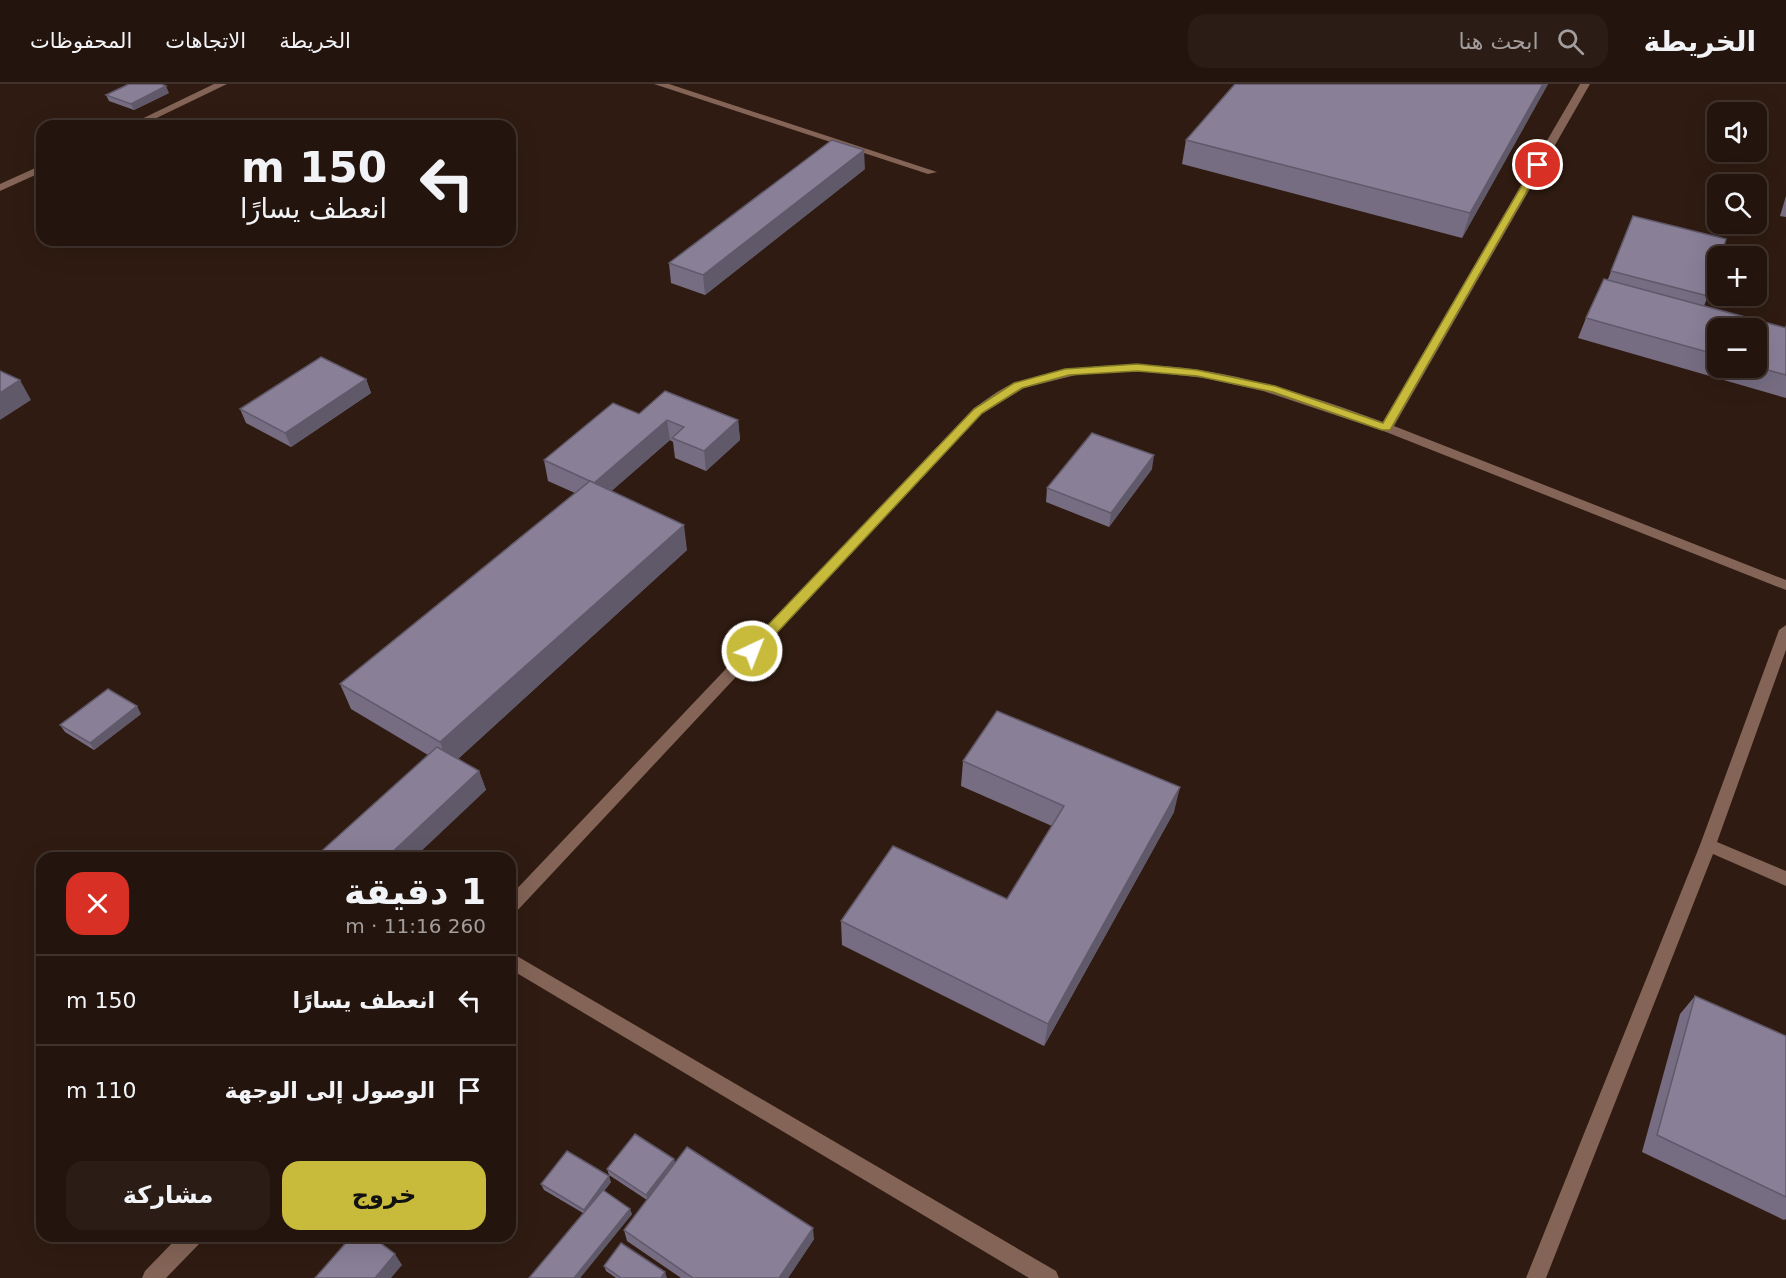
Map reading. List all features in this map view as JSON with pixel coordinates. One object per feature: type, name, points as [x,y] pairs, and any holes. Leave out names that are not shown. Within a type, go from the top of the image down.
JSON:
[{"type":"street","points":[[145,120],[222,84]]},
{"type":"street","points":[[659,84],[932,172]]},
{"type":"street","points":[[1386,428],[1585,84]]},
{"type":"street","points":[[0,188],[36,171]]},
{"type":"street","points":[[516,901],[978,411],[1018,385],[1069,371],[1137,367],[1197,373],[1275,390],[1386,428],[1786,585]]},
{"type":"street","points":[[1536,1278],[1708,845],[1786,630]]},
{"type":"street","points":[[1708,845],[1786,879]]},
{"type":"street","points":[[516,964],[1049,1278]]},
{"type":"street","points":[[152,1278],[187,1242]]},
{"type":"building","points":[[129,84],[166,86],[131,104],[106,95]]},
{"type":"building","points":[[1235,84],[1543,84],[1470,213],[1186,140]]},
{"type":"building","points":[[832,140],[864,150],[703,275],[669,263]]},
{"type":"building","points":[[1633,216],[1726,239],[1724,246],[1707,246],[1707,296],[1611,271]]},
{"type":"building","points":[[1604,279],[1749,318],[1707,318],[1707,352],[1586,318]]},
{"type":"building","points":[[1767,323],[1786,328],[1786,375],[1767,370]]},
{"type":"building","points":[[321,357],[366,379],[285,433],[240,409]]},
{"type":"building","points":[[0,371],[20,380],[0,393]]},
{"type":"building","points":[[665,391],[738,420],[704,451],[672,438],[684,427],[667,420],[594,483],[544,460],[613,403],[639,414]]},
{"type":"building","points":[[1092,433],[1154,455],[1111,513],[1047,488]]},
{"type":"building","points":[[590,481],[684,525],[440,742],[340,684]]},
{"type":"building","points":[[108,689],[137,706],[90,743],[60,725]]},
{"type":"building","points":[[997,711],[1180,787],[1048,1024],[841,921],[893,846],[1007,899],[1064,806],[963,761]]},
{"type":"building","points":[[437,747],[479,771],[392,852],[321,852]]},
{"type":"building","points":[[1695,996],[1786,1036],[1786,1197],[1657,1135]]},
{"type":"building","points":[[635,1134],[674,1159],[646,1195],[607,1169]]},
{"type":"building","points":[[687,1147],[813,1228],[779,1278],[693,1278],[624,1230]]},
{"type":"building","points":[[567,1151],[609,1176],[584,1210],[541,1184]]},
{"type":"building","points":[[603,1190],[630,1209],[574,1278],[529,1278]]},
{"type":"building","points":[[347,1242],[379,1242],[395,1254],[375,1278],[315,1278]]},
{"type":"building","points":[[621,1243],[665,1272],[661,1278],[621,1278],[604,1266]]},
{"type":"route","points":[[752,651],[978,411],[1018,385],[1069,371],[1137,367],[1197,373],[1275,390],[1386,428],[1538,165]]}]
